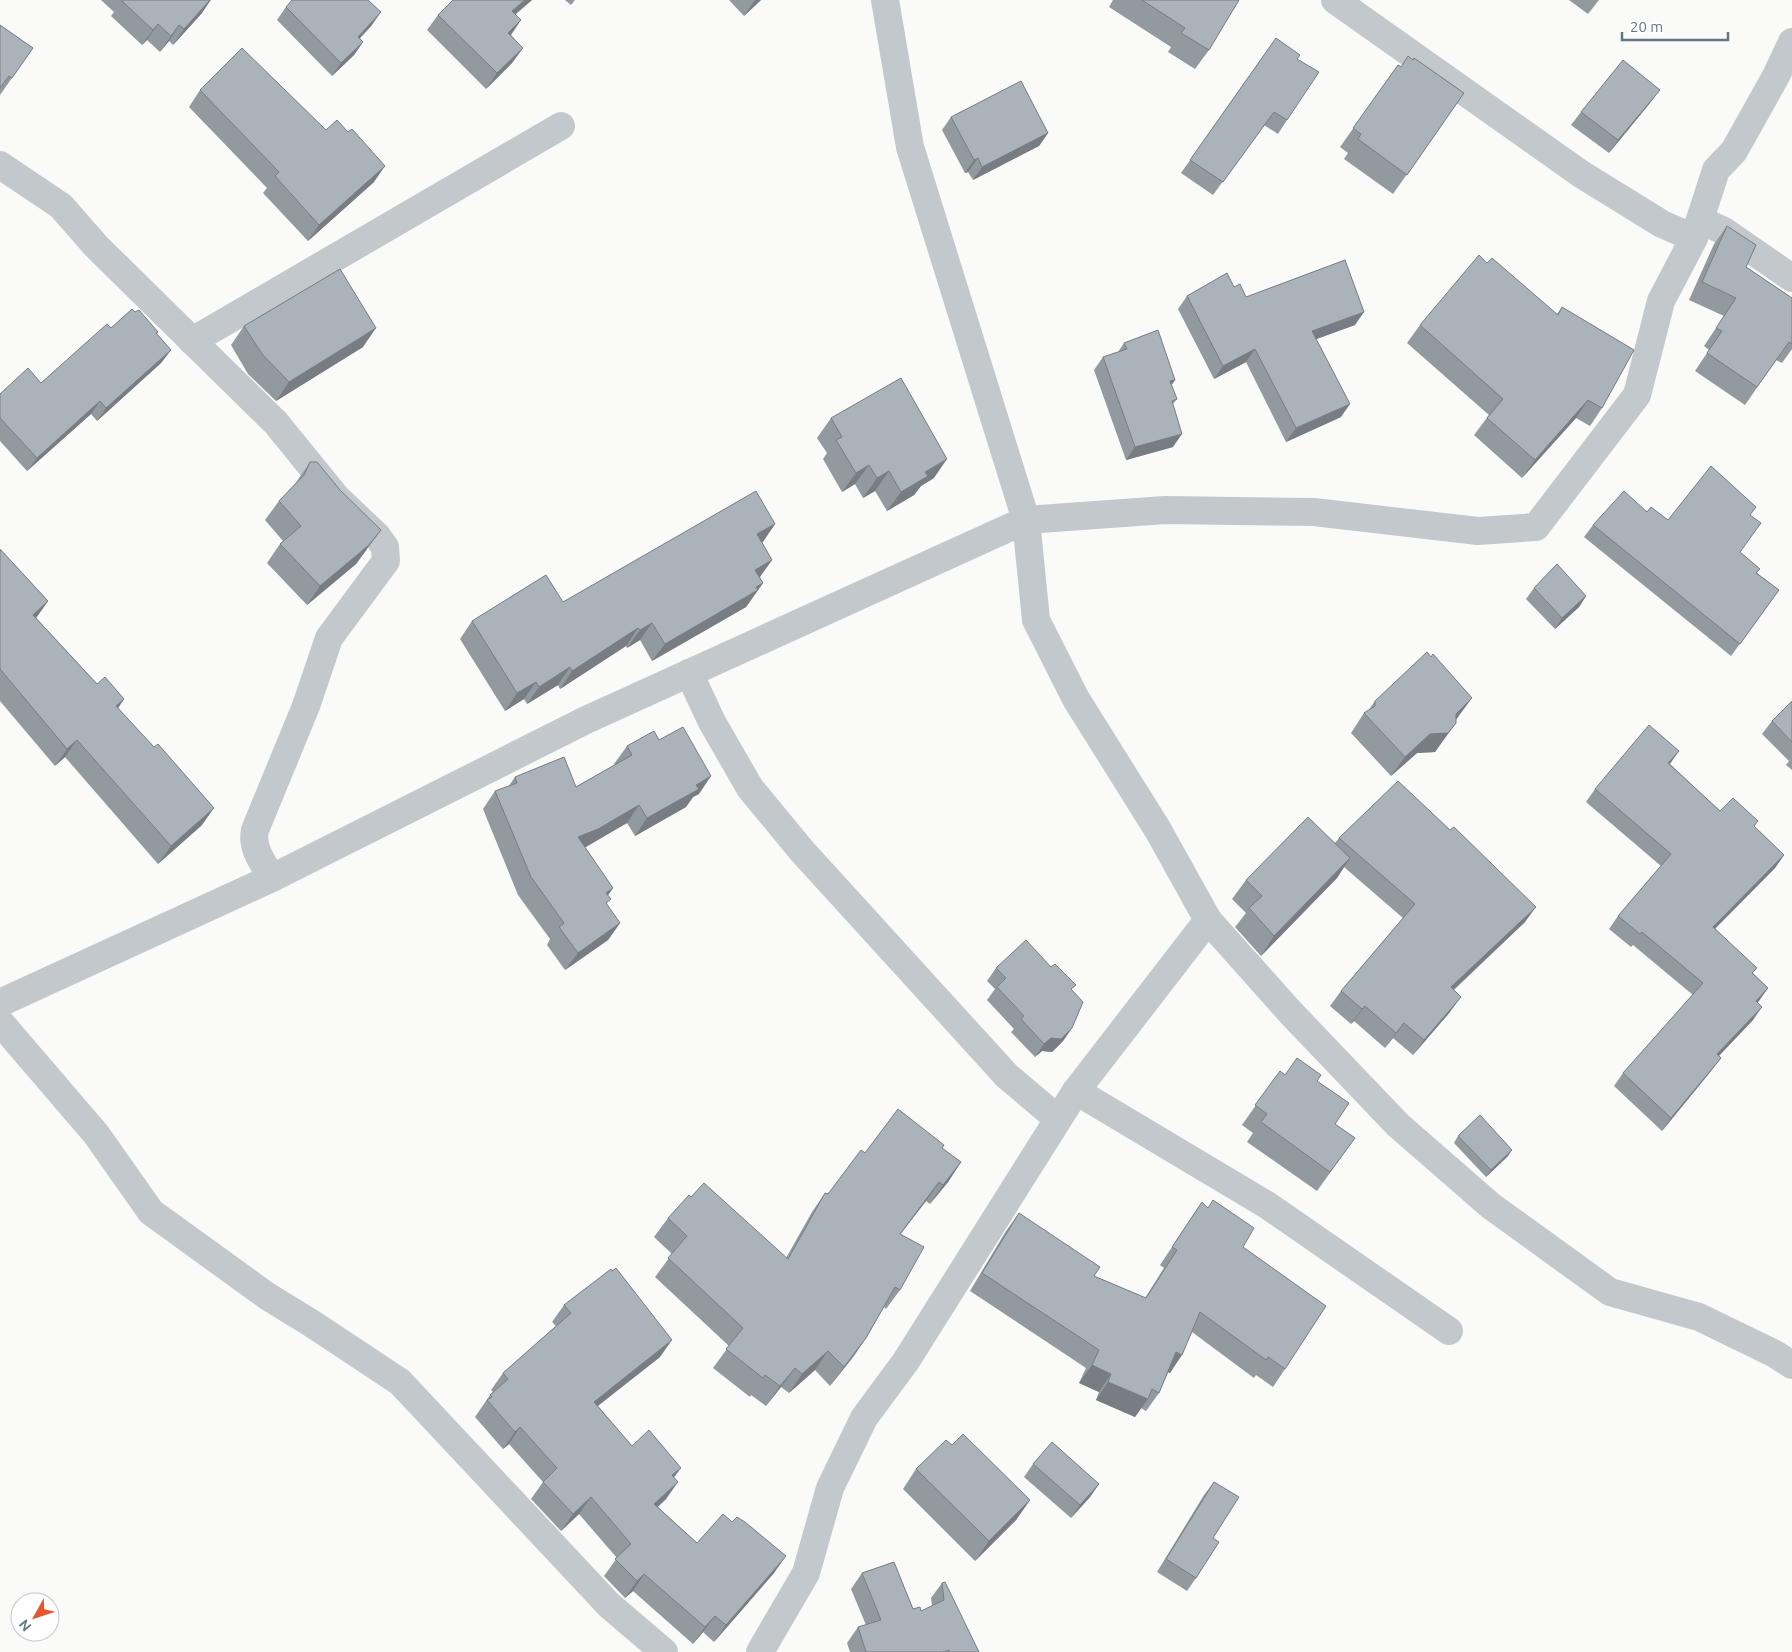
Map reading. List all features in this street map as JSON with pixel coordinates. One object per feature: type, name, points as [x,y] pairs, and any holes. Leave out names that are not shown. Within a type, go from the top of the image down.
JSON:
[{"type":"street","points":[[886,0],[910,147],[1026,520],[1036,620],[1076,699],[1158,830],[1208,920],[1290,1013],[1398,1125],[1491,1206],[1610,1292],[1699,1318],[1774,1354],[1792,1365]]},
{"type":"street","points":[[1335,0],[1581,174],[1662,224],[1724,231],[1792,278]]},
{"type":"street","points":[[0,1003],[272,878],[586,720],[1026,520],[1165,510],[1314,512],[1478,531],[1536,526],[1637,395],[1661,301],[1697,229],[1716,170],[1734,151],[1776,76],[1792,42]]},
{"type":"street","points":[[192,341],[561,126]]},
{"type":"street","points":[[0,165],[61,206],[96,246],[276,423],[337,498],[377,536],[385,548],[386,560],[329,638],[306,706],[255,830],[253,839],[255,848],[272,878]]},
{"type":"street","points":[[689,673],[712,722],[750,788],[802,851],[1007,1076],[1058,1120]]},
{"type":"street","points":[[760,1652],[806,1573],[830,1488],[864,1418],[906,1361],[1076,1091],[1208,920]]},
{"type":"street","points":[[0,1022],[96,1134],[151,1212],[267,1296],[312,1323],[400,1382],[610,1606],[664,1652]]},
{"type":"street","points":[[1076,1091],[1267,1205],[1449,1331]]},
{"type":"building","points":[[123,0],[210,0],[184,29],[179,25],[171,36],[158,24],[153,30]]},
{"type":"building","points":[[292,0],[368,0],[381,12],[358,37],[363,42],[341,63],[286,7]]},
{"type":"building","points":[[453,0],[525,0],[512,11],[521,20],[508,33],[523,48],[497,73],[438,15]]},
{"type":"building","points":[[1142,0],[1239,0],[1209,50],[1181,33],[1185,28]]},
{"type":"building","points":[[0,25],[33,48],[12,78],[9,76],[0,88]]},
{"type":"building","points":[[1276,38],[1300,55],[1297,59],[1319,72],[1287,120],[1274,112],[1223,182],[1190,160]]},
{"type":"building","points":[[242,48],[326,130],[337,120],[348,132],[352,129],[385,166],[319,225],[275,176],[279,172],[200,90]]},
{"type":"building","points":[[1408,56],[1413,60],[1414,58],[1464,93],[1407,175],[1358,139],[1361,134],[1353,128],[1398,65],[1401,67]]},
{"type":"building","points":[[1623,60],[1660,90],[1618,140],[1581,112]]},
{"type":"building","points":[[1021,81],[1048,133],[982,167],[978,158],[974,160],[951,117]]},
{"type":"building","points":[[1727,226],[1756,245],[1746,267],[1792,298],[1792,344],[1789,342],[1757,387],[1707,353],[1722,331],[1716,328],[1736,298],[1702,282]]},
{"type":"building","points":[[1479,255],[1487,263],[1492,258],[1558,315],[1562,307],[1634,350],[1602,408],[1588,400],[1535,460],[1487,418],[1503,399],[1420,325]]},
{"type":"building","points":[[1345,260],[1364,312],[1312,331],[1350,404],[1296,428],[1255,349],[1223,366],[1187,296],[1227,273],[1234,287],[1240,284],[1246,297]]},
{"type":"building","points":[[340,269],[376,328],[289,382],[262,354],[244,326]]},
{"type":"building","points":[[132,309],[135,312],[139,310],[171,350],[106,408],[100,401],[37,458],[0,418],[0,394],[28,368],[41,383],[107,324],[111,328]]},
{"type":"building","points":[[1158,330],[1175,380],[1170,381],[1177,399],[1172,401],[1182,434],[1135,447],[1103,357],[1127,349],[1124,343]]},
{"type":"building","points":[[901,378],[947,459],[925,472],[928,476],[901,492],[889,471],[877,478],[869,465],[856,473],[836,440],[842,437],[831,418]]},
{"type":"building","points":[[310,462],[317,462],[340,490],[381,530],[369,545],[320,586],[280,544],[301,526],[279,501],[304,475]]},
{"type":"building","points":[[1711,466],[1756,507],[1750,515],[1761,523],[1740,552],[1760,569],[1756,573],[1779,590],[1740,644],[1593,525],[1624,491],[1647,512],[1651,507],[1668,520]]},
{"type":"building","points":[[756,491],[775,524],[757,534],[772,560],[755,570],[763,583],[756,587],[758,590],[665,644],[652,623],[640,630],[638,628],[572,671],[570,667],[539,687],[536,682],[517,693],[472,621],[546,575],[563,602]]},
{"type":"building","points":[[0,549],[48,601],[33,615],[97,684],[105,677],[124,699],[116,706],[154,747],[158,744],[214,808],[171,846],[77,740],[67,749],[0,669]]},
{"type":"building","points":[[1557,564],[1586,596],[1562,618],[1534,588]]},
{"type":"building","points":[[1427,652],[1431,657],[1433,654],[1472,698],[1456,714],[1456,723],[1448,733],[1430,734],[1405,757],[1364,713],[1375,706],[1375,701]]},
{"type":"building","points":[[1792,701],[1792,742],[1772,721]]},
{"type":"building","points":[[1649,725],[1679,751],[1668,763],[1720,811],[1733,798],[1758,821],[1754,826],[1784,855],[1713,927],[1757,968],[1752,973],[1768,988],[1756,1001],[1762,1007],[1717,1054],[1721,1058],[1671,1118],[1623,1073],[1703,983],[1642,932],[1640,934],[1618,916],[1671,854],[1595,789]]},
{"type":"building","points":[[683,727],[711,776],[696,785],[699,789],[647,818],[639,805],[598,829],[578,837],[613,888],[606,893],[611,899],[606,903],[620,923],[578,953],[559,927],[564,923],[531,877],[495,791],[517,783],[515,777],[564,757],[576,787],[632,755],[627,746],[654,731],[659,740]]},
{"type":"building","points":[[1398,781],[1450,830],[1454,827],[1536,907],[1451,987],[1461,997],[1424,1040],[1404,1023],[1396,1033],[1365,1006],[1362,1009],[1341,991],[1415,904],[1339,838]]},
{"type":"building","points":[[1308,817],[1350,858],[1274,936],[1249,908],[1262,896],[1246,880]]},
{"type":"building","points":[[1026,940],[1051,967],[1055,964],[1076,985],[1071,989],[1083,1002],[1072,1028],[1061,1039],[1051,1038],[1044,1044],[1021,1019],[1024,1016],[997,987],[1006,978],[996,968]]},
{"type":"building","points":[[1297,1058],[1321,1075],[1317,1081],[1349,1103],[1335,1124],[1355,1138],[1330,1172],[1261,1122],[1267,1114],[1255,1105],[1280,1071],[1285,1075]]},
{"type":"building","points":[[898,1109],[944,1145],[942,1148],[961,1162],[943,1185],[939,1182],[900,1234],[924,1247],[900,1290],[895,1287],[866,1338],[844,1367],[828,1351],[802,1374],[795,1368],[780,1386],[765,1375],[763,1378],[726,1349],[743,1328],[668,1258],[687,1236],[668,1218],[689,1195],[691,1197],[704,1183],[788,1259],[825,1193],[828,1194],[861,1150],[865,1153]]},
{"type":"building","points":[[1480,1115],[1512,1150],[1491,1170],[1458,1136]]},
{"type":"building","points":[[1213,1200],[1254,1228],[1243,1247],[1326,1306],[1285,1369],[1268,1357],[1266,1360],[1200,1312],[1182,1355],[1176,1352],[1159,1393],[1152,1389],[1148,1399],[1108,1382],[1111,1374],[1092,1365],[1099,1350],[982,1273],[1019,1213],[1100,1267],[1094,1276],[1146,1298],[1177,1250],[1172,1247],[1202,1202],[1208,1208]]},
{"type":"building","points":[[616,1268],[672,1340],[594,1402],[632,1446],[649,1430],[681,1468],[672,1475],[678,1482],[654,1504],[697,1543],[723,1514],[732,1522],[737,1517],[745,1522],[786,1556],[726,1625],[715,1616],[705,1627],[644,1574],[637,1581],[615,1559],[631,1544],[591,1497],[573,1514],[543,1482],[557,1468],[520,1427],[515,1432],[487,1400],[508,1379],[503,1373],[571,1313],[564,1305],[611,1269],[612,1271]]},
{"type":"building","points":[[963,1434],[1030,1500],[989,1541],[916,1469],[946,1440],[952,1445]]},
{"type":"building","points":[[1052,1442],[1099,1484],[1080,1505],[1033,1464]]},
{"type":"building","points":[[1214,1482],[1239,1497],[1213,1538],[1219,1542],[1196,1578],[1166,1559]]},
{"type":"building","points":[[894,1562],[913,1609],[920,1607],[921,1611],[944,1600],[942,1583],[945,1582],[979,1652],[949,1652],[949,1650],[943,1652],[866,1652],[858,1627],[881,1620],[862,1573]]}]
